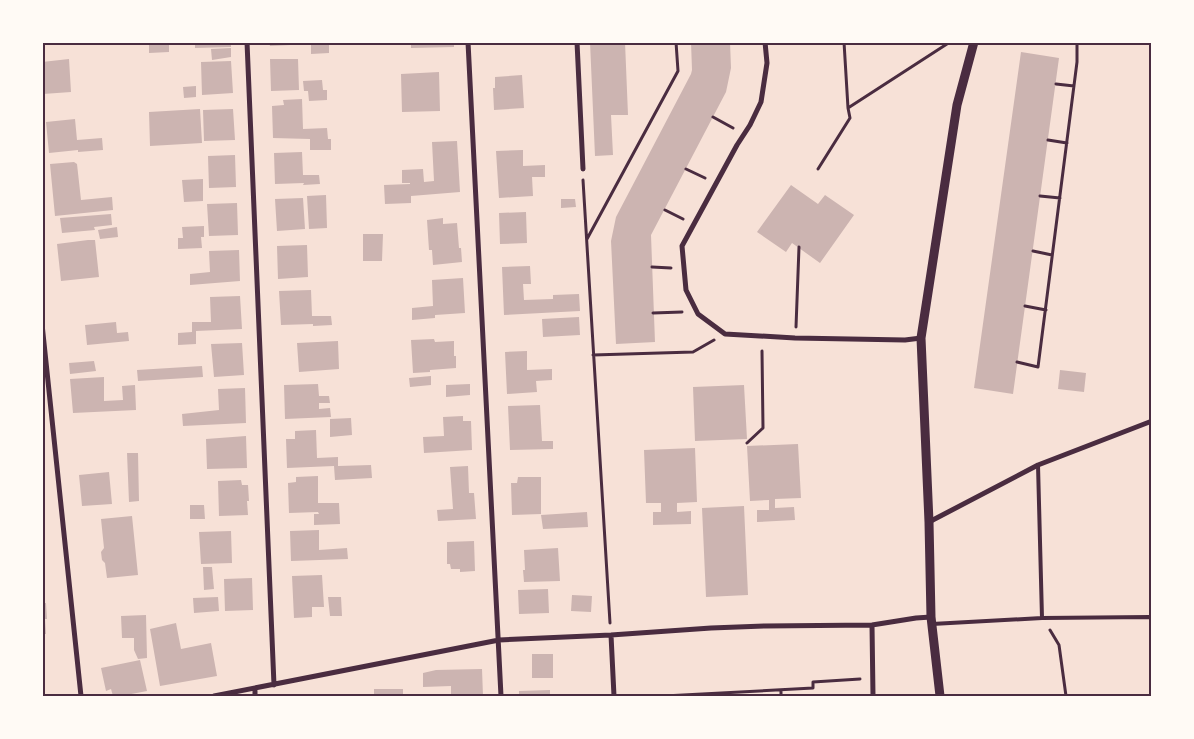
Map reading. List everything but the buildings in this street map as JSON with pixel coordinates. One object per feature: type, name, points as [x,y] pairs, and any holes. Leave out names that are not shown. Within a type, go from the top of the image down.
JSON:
[{"type":"street","points":[[246,42],[274,685]]},
{"type":"street","points":[[468,42],[501,696]]},
{"type":"street","points":[[577,42],[583,169]]},
{"type":"street","points":[[765,42],[767,63],[761,102],[682,246],[686,290],[698,314],[725,334],[752,337],[905,340],[921,338]]},
{"type":"street","points":[[940,696],[932,620],[921,338],[957,105],[974,42]]},
{"type":"street","points":[[42,324],[81,696]]},
{"type":"street","points":[[929,522],[1038,465],[1152,421]]},
{"type":"street","points":[[214,696],[499,640],[611,635],[720,627],[872,624],[932,620]]},
{"type":"street","points":[[872,624],[874,696]]},
{"type":"street","points":[[611,635],[614,696]]},
{"type":"street","points":[[255,689],[255,696]]},
{"type":"lane","points":[[1038,465],[1042,618]]},
{"type":"lane","points":[[932,620],[1150,617],[1152,619]]},
{"type":"path","points":[[587,240],[678,71],[676,42]]},
{"type":"path","points":[[818,169],[850,118],[844,42]]},
{"type":"path","points":[[848,108],[950,42]]},
{"type":"path","points":[[1017,362],[1038,367],[1077,62],[1077,42]]},
{"type":"path","points":[[1056,84],[1074,86]]},
{"type":"path","points":[[713,117],[734,128]]},
{"type":"path","points":[[1048,140],[1067,143]]},
{"type":"path","points":[[583,169],[611,635]]},
{"type":"path","points":[[686,169],[707,179]]},
{"type":"path","points":[[1040,196],[1060,198]]},
{"type":"path","points":[[665,210],[686,221]]},
{"type":"path","points":[[795,338],[799,248]]},
{"type":"path","points":[[1033,251],[1052,255]]},
{"type":"path","points":[[652,267],[671,268]]},
{"type":"path","points":[[1025,306],[1046,310]]},
{"type":"path","points":[[653,312],[682,312]]},
{"type":"path","points":[[593,355],[693,352],[725,334]]},
{"type":"path","points":[[747,443],[763,428],[762,350]]},
{"type":"path","points":[[1042,618],[1059,645],[1066,696]]},
{"type":"path","points":[[666,696],[724,695],[813,688],[813,682],[860,679]]},
{"type":"path","points":[[781,690],[781,696]]}]
